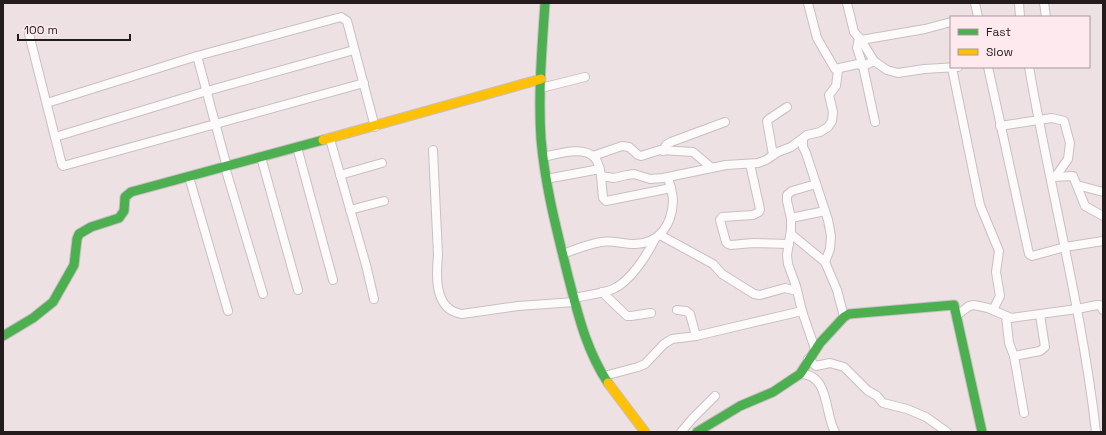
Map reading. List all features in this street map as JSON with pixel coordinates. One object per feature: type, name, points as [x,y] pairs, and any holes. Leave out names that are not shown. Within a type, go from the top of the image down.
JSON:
[{"type":"street","points":[[545,3],[540,126],[546,179],[562,254],[588,346],[604,376],[645,432]]},
{"type":"street","points":[[808,3],[818,41],[834,68],[838,70]]},
{"type":"street","points":[[848,3],[852,29],[874,62],[887,70],[898,73],[950,67]]},
{"type":"street","points":[[975,3],[975,16]]},
{"type":"street","points":[[1019,3],[1020,16]]},
{"type":"street","points":[[1044,3],[1046,16]]},
{"type":"street","points":[[47,103],[197,56],[336,17],[341,17],[347,21],[375,127]]},
{"type":"street","points":[[860,39],[925,29],[950,22]]},
{"type":"street","points":[[29,34],[62,165],[66,166],[364,83]]},
{"type":"street","points":[[860,39],[857,48],[863,66],[875,122]]},
{"type":"street","points":[[55,137],[207,91],[354,50]]},
{"type":"street","points":[[197,56],[226,167],[263,294]]},
{"type":"street","points":[[838,70],[858,64],[863,66],[874,62]]},
{"type":"street","points":[[955,68],[980,205],[999,251],[996,270],[1000,296],[993,310]]},
{"type":"street","points":[[988,68],[1029,254],[1032,256],[1065,247],[1103,241]]},
{"type":"street","points":[[1029,68],[1038,120],[1053,177],[1077,309],[1097,432]]},
{"type":"street","points":[[546,179],[600,172],[614,178],[627,174],[634,174],[650,179],[737,164],[758,163],[807,136],[820,132],[828,127],[832,121],[833,112],[829,95],[836,86],[838,70]]},
{"type":"street","points":[[3,336],[33,318],[53,302],[74,264],[77,239],[80,234],[91,227],[118,218],[122,215],[126,210],[125,197],[131,192],[541,84],[585,77]]},
{"type":"street","points":[[773,155],[767,121],[786,107]]},
{"type":"street","points":[[1000,126],[1055,118],[1062,120],[1070,143],[1068,159],[1067,163],[1053,177]]},
{"type":"street","points":[[663,151],[671,142],[725,122]]},
{"type":"street","points":[[330,139],[374,299]]},
{"type":"street","points":[[803,139],[803,147],[825,211],[831,236],[830,249],[825,262]]},
{"type":"street","points":[[593,156],[622,146],[629,147],[641,156],[663,151],[692,152],[712,168]]},
{"type":"street","points":[[297,148],[333,280]]},
{"type":"street","points":[[433,150],[438,255],[436,272],[438,290],[450,310],[455,313],[462,314],[574,300],[614,288],[623,283],[650,250],[657,237]]},
{"type":"street","points":[[543,157],[581,150],[589,152],[595,158],[600,172],[604,198],[606,201],[670,188]]},
{"type":"street","points":[[261,157],[298,290]]},
{"type":"street","points":[[340,175],[382,163]]},
{"type":"street","points":[[750,164],[760,209],[759,212],[753,215],[722,217],[720,220],[726,242],[731,245],[753,243],[789,244]]},
{"type":"street","points":[[1053,177],[1072,176],[1085,206],[1103,216]]},
{"type":"street","points":[[189,177],[228,310]]},
{"type":"street","points":[[562,254],[600,242],[610,241],[635,244],[648,242],[657,237],[667,227],[673,201],[668,177]]},
{"type":"street","points":[[815,349],[788,264],[787,255],[791,234],[791,218],[787,201],[788,193],[816,184]]},
{"type":"street","points":[[1077,185],[1103,192]]},
{"type":"street","points":[[350,210],[384,201]]},
{"type":"street","points":[[791,218],[825,211]]},
{"type":"street","points":[[791,234],[825,262],[828,271],[833,278],[844,317]]},
{"type":"street","points":[[657,237],[713,264],[722,274],[754,294],[760,295],[785,288],[797,291]]},
{"type":"street","points":[[602,292],[627,316],[651,313]]},
{"type":"street","points":[[697,432],[740,406],[773,392],[800,374],[815,349],[844,317],[849,314],[954,305],[982,432]]},
{"type":"street","points":[[956,316],[971,305],[993,310],[1011,318],[1097,305],[1100,305],[1103,310]]},
{"type":"street","points":[[677,310],[686,311],[690,314],[696,336]]},
{"type":"street","points":[[604,376],[645,364],[664,344],[672,339],[696,336],[802,311]]},
{"type":"street","points":[[1014,356],[1040,351],[1045,347],[1040,314]]},
{"type":"street","points":[[1006,316],[1009,343],[1014,356],[1024,413]]},
{"type":"street","points":[[808,359],[816,366],[816,380]]},
{"type":"street","points":[[816,366],[830,363],[844,367],[867,390],[883,402],[907,409],[926,417],[947,432]]},
{"type":"street","points":[[800,374],[807,374],[816,380],[825,392],[828,414],[835,432]]},
{"type":"street","points":[[681,432],[715,396]]},
{"type":"street","points":[[1097,432],[1103,427]]},
{"type":"traffic: fast","points":[[545,3],[540,105],[541,139],[545,174],[579,318],[588,345],[608,383]]},
{"type":"traffic: fast","points":[[3,336],[33,318],[53,302],[74,265],[79,234],[91,227],[119,218],[124,211],[125,197],[131,192],[323,140]]},
{"type":"traffic: fast","points":[[697,432],[740,406],[773,392],[800,374],[820,343],[844,317],[849,314],[954,305],[982,432]]},
{"type":"traffic: slow","points":[[323,140],[541,79]]},
{"type":"traffic: slow","points":[[608,383],[645,432]]}]
